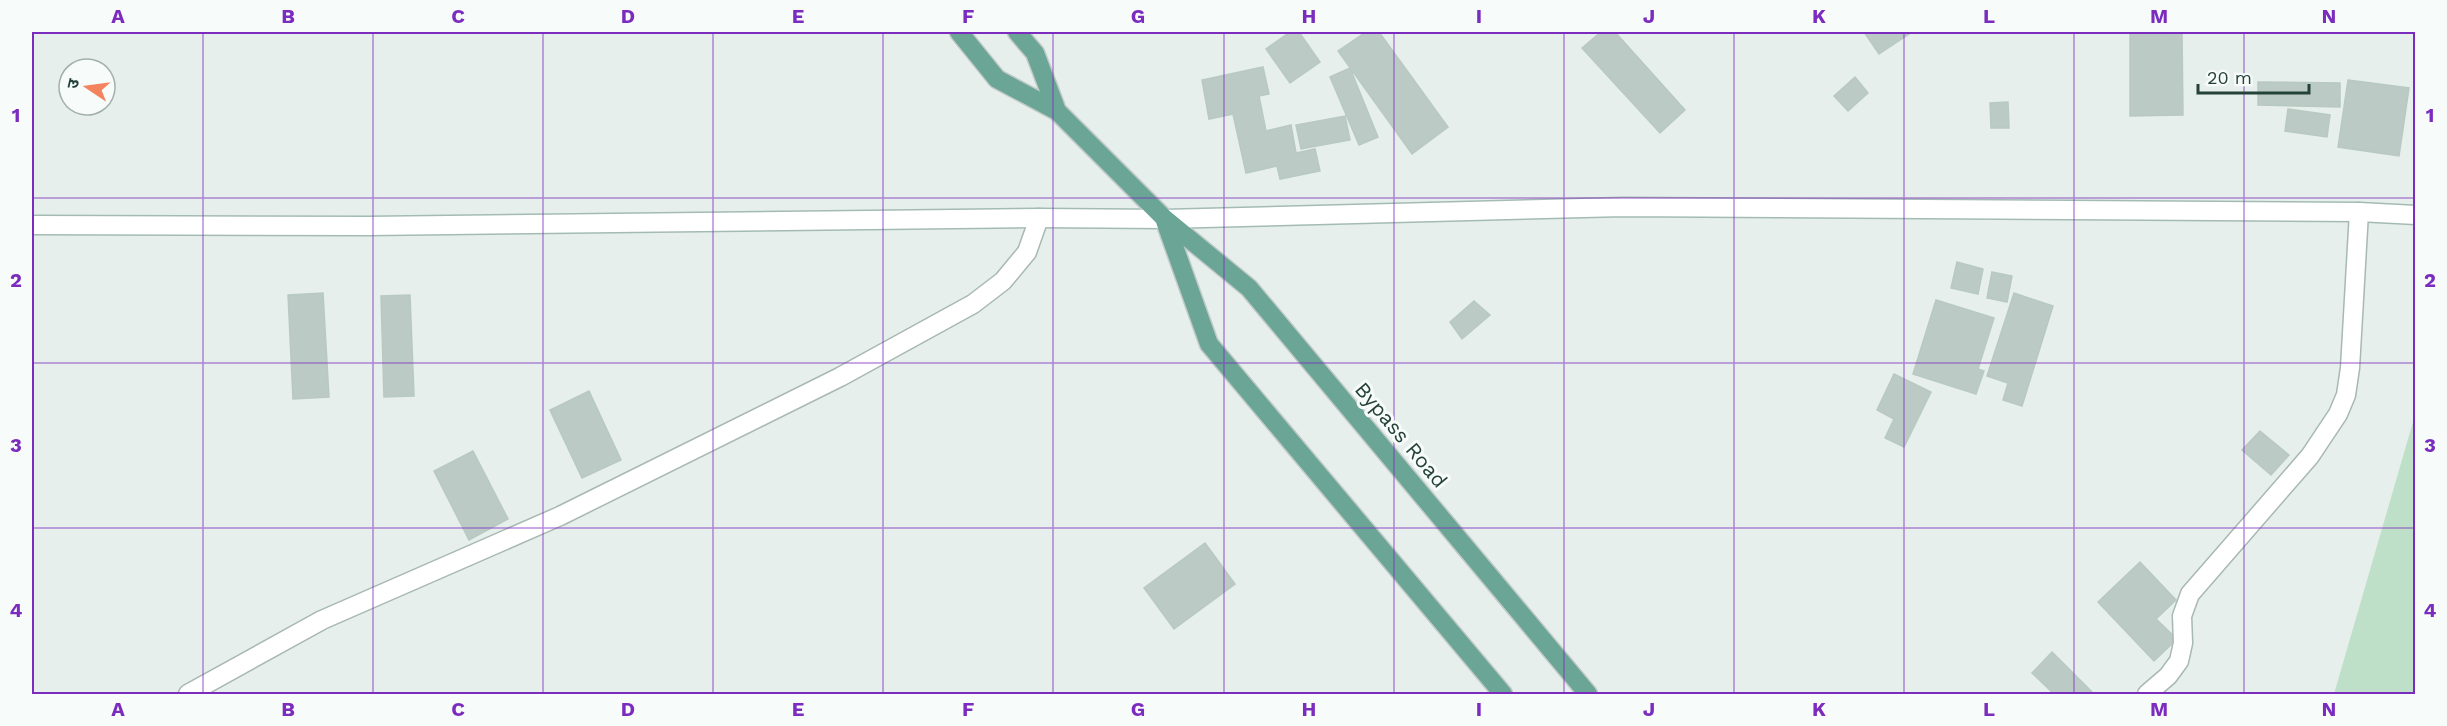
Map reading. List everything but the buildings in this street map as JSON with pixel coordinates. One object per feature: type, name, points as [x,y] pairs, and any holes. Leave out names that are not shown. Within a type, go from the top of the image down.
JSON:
[{"type":"main road","name":"Bypass Road","points":[[959,32],[998,79],[1057,111],[1165,219],[1249,288],[1588,694]]},
{"type":"main road","name":"Bypass Road","points":[[1017,32],[1035,53],[1057,111]]},
{"type":"main road","points":[[32,225],[368,226],[1039,218],[1165,219],[1623,207],[2359,212],[2415,215]]},
{"type":"main road","points":[[2148,694],[2168,676],[2179,661],[2183,643],[2182,616],[2190,594],[2310,456],[2338,414],[2346,395],[2350,368],[2359,212]]},
{"type":"main road","points":[[188,694],[322,620],[560,516],[840,377],[973,304],[1003,281],[1027,252],[1039,218]]},
{"type":"main road","name":"Bypass Road","points":[[1165,219],[1209,344],[1503,694]]},
{"type":"green space","points":[[2415,415],[2415,694],[2334,694]]}]
